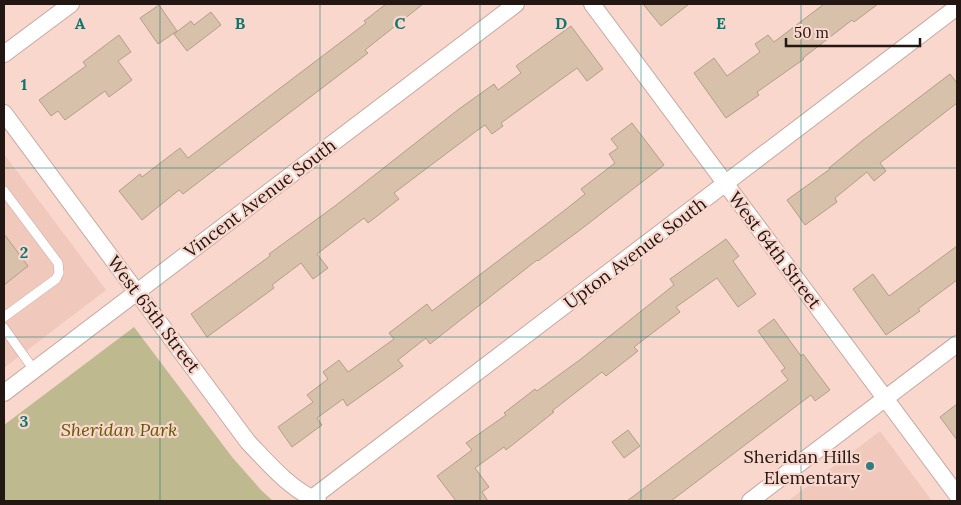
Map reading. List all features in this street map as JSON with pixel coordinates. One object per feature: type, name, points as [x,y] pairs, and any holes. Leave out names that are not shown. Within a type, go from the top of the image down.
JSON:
[{"type":"street","points":[[4,54],[71,4]]},
{"type":"street","name":"Vincent Avenue South","points":[[4,393],[516,4]]},
{"type":"street","name":"West 64th Street","points":[[592,4],[957,496]]},
{"type":"street","name":"Upton Avenue South","points":[[315,500],[957,7]]},
{"type":"street","name":"West 65th Street","points":[[4,113],[248,442],[278,474],[315,500]]},
{"type":"street","points":[[750,501],[957,344]]},
{"type":"lane","points":[[4,191],[58,263],[59,268],[56,279],[4,317]]},
{"type":"lane","points":[[4,328],[34,370]]},
{"type":"shaded area","points":[[4,154],[106,290],[4,368]]},
{"type":"shaded area","name":"Sheridan Hills Elementary","points":[[880,431],[932,501],[788,501]]},
{"type":"green space","name":"Sheridan Park","points":[[134,327],[232,457],[273,501],[4,501],[4,425]]},
{"type":"building","points":[[386,4],[423,4],[365,50],[368,53],[183,194],[179,190],[142,220],[119,191],[140,174],[142,177],[180,148],[188,158],[366,23],[364,21]]},
{"type":"building","points":[[643,4],[689,4],[661,26]]},
{"type":"building","points":[[824,4],[878,4],[854,22],[852,20],[804,59],[757,92],[759,95],[726,118],[694,73],[714,58],[727,76],[760,52],[755,44],[768,35],[774,42]]},
{"type":"building","points":[[159,5],[177,31],[158,44],[140,18]]},
{"type":"building","points":[[211,12],[221,25],[187,51],[174,34],[191,21],[194,25]]},
{"type":"building","points":[[571,26],[603,69],[587,81],[577,68],[501,123],[503,126],[492,134],[485,125],[394,193],[399,199],[368,223],[364,218],[317,254],[328,268],[313,279],[301,263],[272,285],[274,288],[207,337],[191,314],[270,256],[269,254],[335,206],[459,109],[494,84],[498,90],[521,73],[516,66]]},
{"type":"building","points":[[119,35],[131,52],[118,61],[132,80],[109,97],[105,91],[65,120],[58,111],[51,116],[39,100],[86,66],[83,62]]},
{"type":"building","points":[[950,74],[957,83],[957,103],[880,163],[886,171],[874,181],[867,172],[835,198],[837,202],[805,225],[787,200],[830,169],[862,141]]},
{"type":"building","points":[[632,123],[664,165],[580,230],[537,260],[430,344],[426,338],[398,360],[403,366],[347,406],[343,399],[317,418],[322,425],[292,447],[278,427],[313,402],[307,395],[328,379],[323,372],[339,360],[348,372],[394,339],[389,333],[427,304],[432,311],[585,194],[581,189],[615,163],[609,154],[618,148],[611,139]]},
{"type":"building","points":[[4,234],[28,266],[4,285]]},
{"type":"building","points":[[726,239],[739,256],[733,261],[756,294],[738,307],[717,278],[676,307],[680,312],[634,347],[638,351],[606,376],[602,372],[506,450],[504,447],[475,468],[489,487],[482,492],[488,501],[456,501],[437,476],[472,450],[466,443],[506,415],[504,413],[535,389],[537,391],[581,359],[674,285],[670,279]]},
{"type":"building","points":[[957,246],[957,280],[918,309],[920,311],[886,335],[853,289],[873,274],[889,296]]},
{"type":"building","points":[[774,319],[801,356],[803,354],[830,390],[815,401],[811,395],[671,501],[627,501],[788,380],[781,371],[785,368],[758,331]]},
{"type":"building","points":[[957,404],[957,440],[940,417]]},
{"type":"building","points":[[628,430],[640,446],[624,458],[612,442]]},
{"type":"place","name":"Sheridan Hills Elementary","points":[[870,466]]}]
